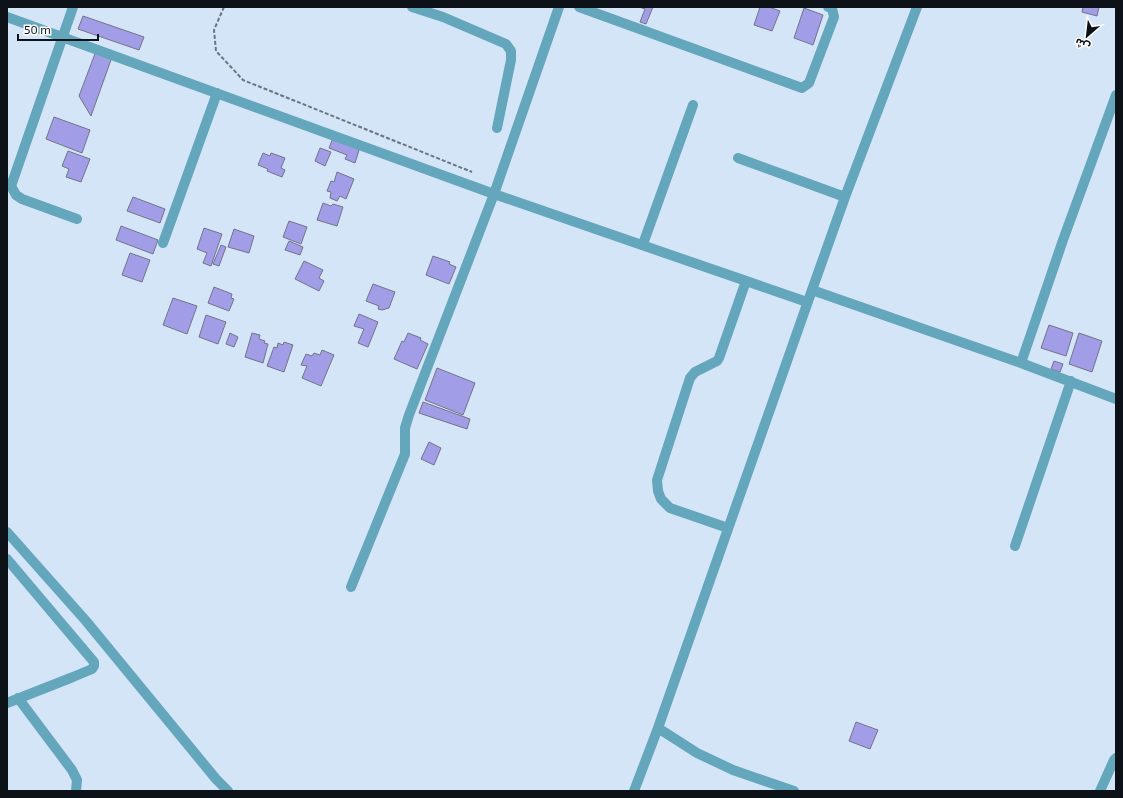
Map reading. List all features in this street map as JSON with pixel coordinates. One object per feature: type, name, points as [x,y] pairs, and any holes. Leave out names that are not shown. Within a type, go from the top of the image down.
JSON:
[{"type":"street","points":[[73,7],[11,186],[16,195],[22,199],[77,219]]},
{"type":"street","points":[[412,7],[443,17],[506,44],[511,51],[511,60],[497,128]]},
{"type":"street","points":[[351,587],[405,454],[405,428],[409,416],[494,194],[559,7]]},
{"type":"street","points":[[579,7],[802,88],[809,83],[834,17],[832,8],[828,7]]},
{"type":"street","points":[[634,791],[658,728],[807,302],[917,7]]},
{"type":"street","points":[[7,16],[494,194],[643,244],[807,302]]},
{"type":"street","points":[[163,243],[217,93]]},
{"type":"street","points":[[1021,363],[1063,240],[1116,96]]},
{"type":"street","points":[[643,244],[693,105]]},
{"type":"street","points":[[738,158],[845,197]]},
{"type":"street","points":[[728,528],[670,508],[661,499],[658,491],[657,480],[690,378],[695,372],[717,361],[719,358],[746,281]]},
{"type":"street","points":[[812,290],[1116,398]]},
{"type":"street","points":[[1015,546],[1070,381]]},
{"type":"street","points":[[7,532],[86,621],[216,779],[228,791]]},
{"type":"street","points":[[7,559],[94,662],[92,669],[7,703]]},
{"type":"street","points":[[18,698],[72,770],[77,780],[76,791]]},
{"type":"street","points":[[658,728],[697,753],[733,770],[794,791]]},
{"type":"street","points":[[1100,791],[1116,758]]},
{"type":"street","points":[[216,779],[218,791]]},
{"type":"path","points":[[224,7],[214,30],[216,51],[243,80],[472,172]]},
{"type":"building","points":[[639,7],[653,7],[646,24],[640,22],[645,9]]},
{"type":"building","points":[[760,7],[769,7],[780,11],[772,31],[754,25]]},
{"type":"building","points":[[1083,7],[1099,7],[1097,16],[1082,12]]},
{"type":"building","points":[[804,8],[823,15],[813,45],[794,38]]},
{"type":"building","points":[[83,16],[144,37],[139,50],[78,29]]},
{"type":"building","points":[[96,51],[112,57],[91,116],[79,96]]},
{"type":"building","points":[[54,117],[90,130],[82,153],[46,139]]},
{"type":"building","points":[[333,138],[360,147],[355,163],[345,159],[347,155],[329,148]]},
{"type":"building","points":[[320,148],[331,152],[325,166],[315,161]]},
{"type":"building","points":[[68,151],[90,159],[81,182],[66,177],[69,169],[62,166]]},
{"type":"building","points":[[263,153],[270,156],[271,153],[285,158],[281,168],[285,170],[282,177],[267,171],[268,169],[258,165]]},
{"type":"building","points":[[337,172],[354,179],[346,199],[340,196],[337,201],[330,198],[331,192],[327,191],[331,181],[334,182]]},
{"type":"building","points":[[133,197],[165,209],[160,223],[127,211]]},
{"type":"building","points":[[323,203],[331,206],[333,204],[343,207],[337,226],[317,220]]},
{"type":"building","points":[[289,221],[307,227],[301,244],[283,237]]},
{"type":"building","points":[[121,226],[158,240],[153,254],[116,240]]},
{"type":"building","points":[[204,228],[222,234],[211,266],[203,263],[207,253],[197,249]]},
{"type":"building","points":[[234,229],[254,236],[249,253],[228,247]]},
{"type":"building","points":[[289,241],[303,247],[300,255],[285,250]]},
{"type":"building","points":[[221,245],[226,247],[219,266],[213,264]]},
{"type":"building","points":[[130,253],[150,260],[142,282],[122,275]]},
{"type":"building","points":[[433,256],[450,262],[449,264],[456,267],[449,284],[426,275]]},
{"type":"building","points":[[304,261],[323,270],[319,278],[324,281],[319,291],[295,279]]},
{"type":"building","points":[[373,284],[395,292],[389,308],[382,310],[378,309],[379,306],[366,301]]},
{"type":"building","points":[[214,287],[232,294],[231,298],[234,299],[229,311],[208,303]]},
{"type":"building","points":[[173,298],[197,306],[187,334],[163,325]]},
{"type":"building","points":[[359,314],[378,322],[368,347],[358,343],[364,329],[354,326]]},
{"type":"building","points":[[206,315],[226,322],[218,344],[199,337]]},
{"type":"building","points":[[1049,325],[1073,333],[1066,356],[1041,348]]},
{"type":"building","points":[[230,333],[238,337],[234,347],[226,344]]},
{"type":"building","points":[[252,333],[260,335],[259,339],[268,344],[263,363],[245,357]]},
{"type":"building","points":[[408,333],[421,338],[420,340],[428,344],[417,369],[394,359],[402,341],[404,342]]},
{"type":"building","points":[[1079,333],[1102,341],[1092,372],[1069,364]]},
{"type":"building","points":[[284,342],[293,345],[284,372],[267,366],[274,347],[277,348],[278,343],[283,345]]},
{"type":"building","points":[[322,350],[334,355],[321,386],[302,378],[307,366],[301,365],[306,354],[312,356],[314,353],[320,355]]},
{"type":"building","points":[[1054,361],[1063,364],[1060,372],[1051,369]]},
{"type":"building","points":[[437,368],[475,383],[463,415],[425,400]]},
{"type":"building","points":[[423,402],[470,419],[467,429],[419,413]]},
{"type":"building","points":[[429,442],[441,448],[434,465],[421,459]]},
{"type":"building","points":[[856,722],[878,730],[870,749],[849,741]]}]
